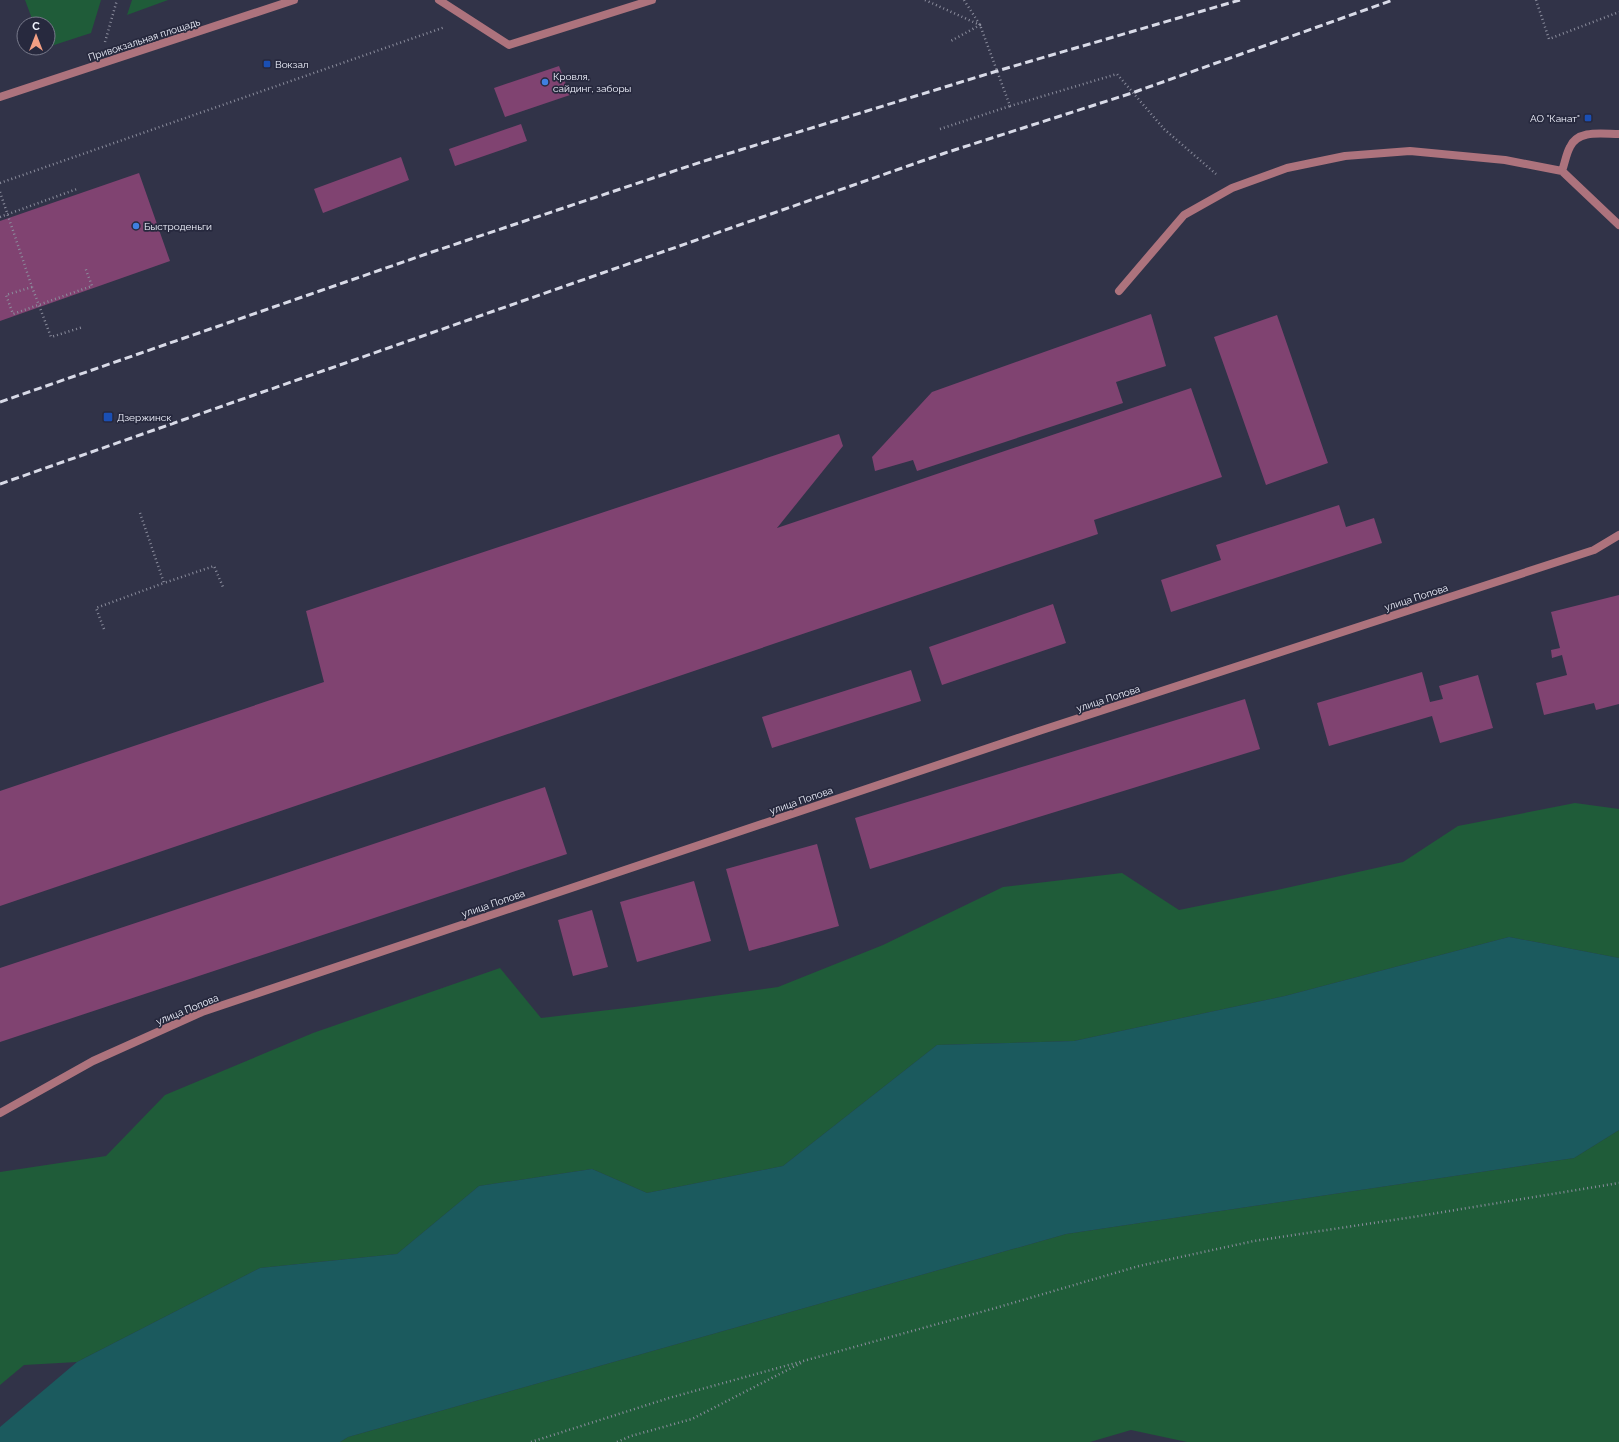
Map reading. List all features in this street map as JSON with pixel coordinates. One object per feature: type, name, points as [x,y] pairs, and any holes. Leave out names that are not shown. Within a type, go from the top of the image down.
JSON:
[{"type":"street","name":"Привокзальная площадь","points":[[0,98],[286,1],[294,0]]},
{"type":"street","points":[[439,0],[509,45],[652,0]]},
{"type":"street","points":[[1562,171],[1570,145],[1578,138],[1588,134],[1619,134]]},
{"type":"street","points":[[1119,290],[1184,215],[1232,188],[1287,168],[1345,156],[1410,151],[1505,160],[1562,171],[1619,225]]},
{"type":"street","name":"улица Попова","points":[[0,1113],[93,1061],[202,1012],[1039,731],[1594,550],[1619,535]]},
{"type":"path","points":[[100,64],[117,0]]},
{"type":"path","points":[[925,0],[980,25]]},
{"type":"path","points":[[964,0],[980,25],[1010,106]]},
{"type":"path","points":[[1536,0],[1549,39],[1619,12]]},
{"type":"path","points":[[0,183],[468,19]]},
{"type":"path","points":[[949,42],[980,25]]},
{"type":"path","points":[[940,129],[1117,74],[1164,129],[1232,188]]},
{"type":"path","points":[[0,217],[77,189]]},
{"type":"path","points":[[0,192],[32,287],[51,337],[83,327]]},
{"type":"path","points":[[32,287],[6,296],[13,314],[92,286],[85,267]]},
{"type":"path","points":[[140,513],[164,583]]},
{"type":"path","points":[[104,629],[96,608],[164,583],[214,566],[223,587]]},
{"type":"path","points":[[531,1442],[669,1398],[992,1309],[1139,1266],[1254,1241],[1413,1217],[1619,1183]]},
{"type":"path","points":[[617,1442],[631,1436],[692,1419],[806,1360]]},
{"type":"shaded area","points":[[25,0],[101,0],[91,33],[56,44],[56,16],[31,16]]},
{"type":"shaded area","points":[[132,0],[168,0],[127,15]]},
{"type":"shaded area","points":[[1575,803],[1619,809],[1619,958],[1509,937],[1285,996],[1074,1041],[937,1045],[783,1166],[647,1193],[592,1169],[479,1186],[397,1254],[260,1268],[77,1362],[24,1365],[0,1385],[0,1172],[106,1156],[165,1095],[313,1033],[500,968],[541,1018],[778,987],[883,945],[1003,887],[1122,873],[1179,910],[1403,862],[1458,826]]},
{"type":"shaded area","points":[[1509,937],[1619,958],[1619,1130],[1574,1158],[1066,1234],[348,1437],[340,1442],[0,1442],[0,1427],[77,1362],[260,1268],[397,1254],[479,1186],[592,1169],[647,1193],[783,1166],[937,1045],[1074,1041],[1285,996]]},
{"type":"shaded area","points":[[1619,1130],[1619,1442],[1187,1442],[1131,1430],[1090,1442],[340,1442],[348,1437],[1066,1234],[1574,1158]]},
{"type":"building","points":[[559,66],[570,95],[505,117],[494,88]]},
{"type":"building","points":[[521,124],[527,141],[455,166],[449,149]]},
{"type":"building","points":[[401,157],[409,180],[323,213],[314,189]]},
{"type":"building","points":[[139,173],[170,261],[0,321],[0,221]]},
{"type":"building","points":[[1151,314],[1166,366],[1116,382],[1123,403],[917,471],[913,460],[875,471],[872,457],[932,392]]},
{"type":"building","points":[[1277,315],[1328,463],[1266,485],[1214,337]]},
{"type":"building","points":[[1191,388],[1222,477],[1094,520],[1098,534],[0,906],[0,791],[324,682],[306,611],[839,434],[843,446],[777,528]]},
{"type":"building","points":[[1339,505],[1346,527],[1374,518],[1382,543],[1171,612],[1161,580],[1221,560],[1216,545]]},
{"type":"building","points":[[1619,595],[1619,704],[1596,710],[1594,703],[1544,715],[1536,683],[1567,675],[1562,655],[1552,658],[1551,650],[1560,648],[1551,612]]},
{"type":"building","points":[[1053,604],[1066,643],[942,685],[929,647]]},
{"type":"building","points":[[911,670],[921,701],[772,748],[762,717]]},
{"type":"building","points":[[1422,672],[1430,702],[1443,699],[1439,686],[1478,675],[1493,728],[1440,743],[1432,716],[1329,746],[1317,703]]},
{"type":"building","points":[[1245,699],[1260,749],[870,869],[855,818]]},
{"type":"building","points":[[545,787],[567,854],[0,1042],[0,968]]},
{"type":"building","points":[[817,844],[839,926],[749,951],[726,869]]},
{"type":"building","points":[[694,881],[711,941],[637,962],[620,902]]},
{"type":"building","points":[[592,910],[608,967],[573,976],[558,920]]},
{"type":"railway","points":[[0,402],[432,252],[701,162],[997,71],[1240,0]]},
{"type":"railway","points":[[0,484],[945,153],[1132,93],[1393,0]]},
{"type":"place","name":"Вокзал","points":[[267,64]]},
{"type":"place","name":"Кровля, сайдинг, заборы","points":[[545,82]]},
{"type":"place","name":"АО \"Канат\"","points":[[1588,118]]},
{"type":"place","name":"Быстроденьги","points":[[136,226]]},
{"type":"place","name":"Дзержинск","points":[[108,417]]}]
